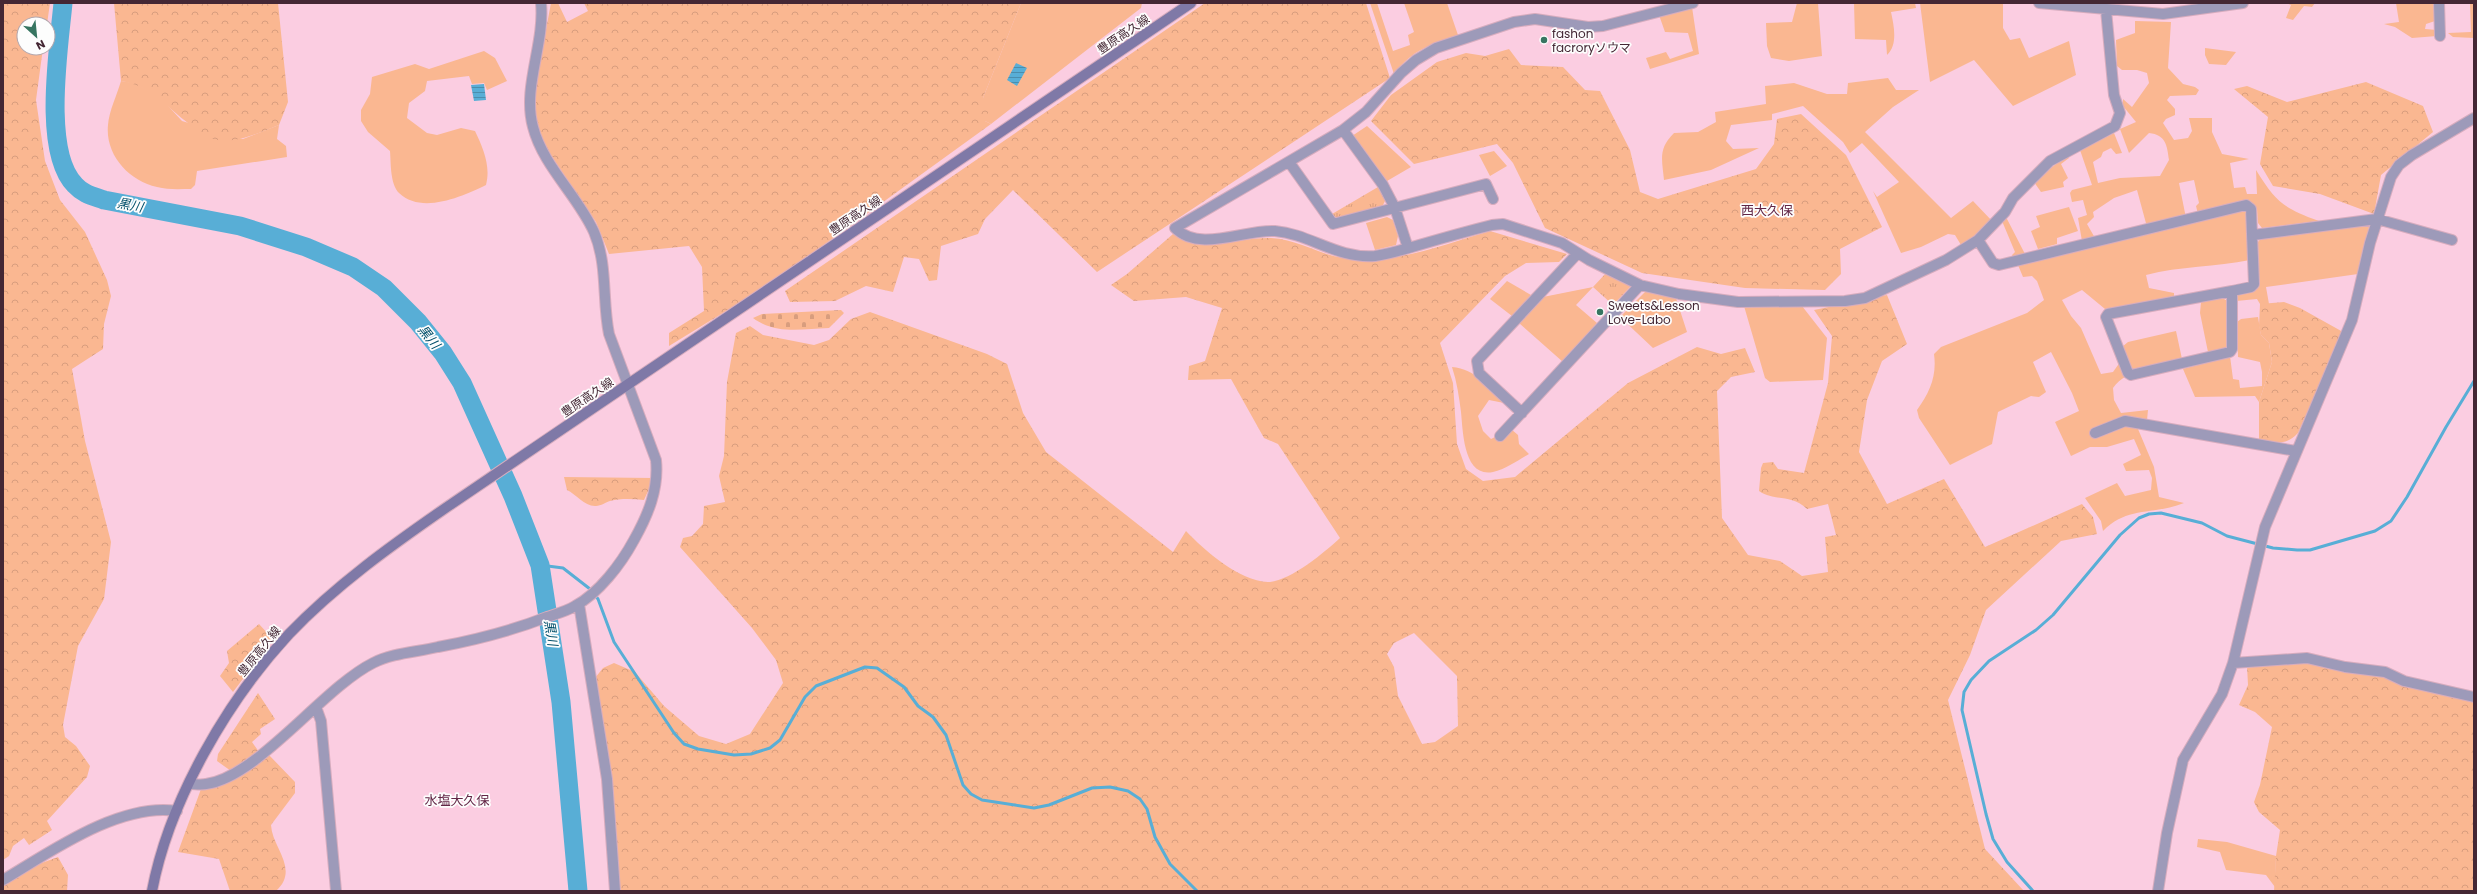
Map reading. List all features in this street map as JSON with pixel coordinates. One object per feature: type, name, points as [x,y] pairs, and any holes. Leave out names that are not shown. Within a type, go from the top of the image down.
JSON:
[{"type":"main road","name":"豊原高久線","points":[[152,891],[176,811],[203,754],[223,720],[267,659],[290,633],[344,583],[469,492],[533,448],[1191,3]]},
{"type":"street","points":[[190,784],[206,784],[224,778],[240,769],[264,752],[316,707],[373,662],[519,628],[578,604],[599,585],[628,551],[639,531],[654,496],[658,477],[656,460],[609,334],[605,315],[603,265],[600,247],[593,230],[539,144],[532,126],[532,92],[541,3]]},
{"type":"street","points":[[1693,3],[1603,26],[1588,27],[1535,19],[1514,22],[1436,48],[1416,60],[1401,73],[1366,112],[1343,130],[1175,228],[1183,235],[1195,238],[1215,238],[1257,231],[1276,231],[1338,252],[1374,256],[1492,225],[1503,224],[1546,237],[1640,285],[1679,294],[1738,302],[1845,301],[1865,298],[1946,260],[1978,240],[2005,212],[2013,198],[2050,161],[2116,124],[2120,113],[2114,95],[2106,10]]},
{"type":"street","points":[[2039,3],[2163,14],[2243,3]]},
{"type":"street","points":[[2439,3],[2440,36]]},
{"type":"street","points":[[2158,891],[2167,833],[2183,760],[2222,694],[2233,663],[2263,533],[2296,450],[2352,320],[2377,219],[2391,177],[2399,165],[2474,118]]},
{"type":"street","points":[[1343,130],[1383,185],[1395,208],[1408,248]]},
{"type":"street","points":[[1289,162],[1333,224],[1486,184],[1494,199]]},
{"type":"street","points":[[1978,240],[1993,264],[1999,265],[2246,205],[2251,209],[2254,284],[2251,287],[2108,314],[2106,317],[2128,373],[2131,375],[2230,352],[2232,349],[2232,291]]},
{"type":"street","points":[[2253,235],[2377,219],[2452,240]]},
{"type":"street","points":[[1522,413],[1478,372],[1477,362],[1578,253]]},
{"type":"street","points":[[1500,436],[1640,285]]},
{"type":"street","points":[[2095,433],[2126,421],[2296,450]]},
{"type":"street","points":[[578,604],[607,779],[615,891]]},
{"type":"street","points":[[2233,663],[2307,658],[2345,667],[2385,672],[2404,681],[2474,697]]},
{"type":"street","points":[[316,707],[321,721],[336,891]]},
{"type":"street","points":[[3,880],[95,826],[153,811],[176,811]]},
{"type":"green space","points":[[3,3],[50,3],[48,16],[16,16],[16,56],[42,56],[36,100],[45,161],[60,200],[85,232],[107,280],[111,296],[104,324],[103,349],[72,369],[85,441],[111,542],[104,599],[78,646],[63,725],[65,737],[76,746],[90,766],[87,777],[47,821],[52,830],[29,845],[24,838],[13,846],[9,856],[3,860]]},
{"type":"green space","points":[[114,3],[278,3],[288,102],[279,125],[239,139],[222,140],[212,138],[190,124],[154,95],[133,84],[121,81]]},
{"type":"green space","points":[[551,3],[558,3],[567,22],[588,11],[584,3],[1021,3],[983,98],[990,108],[985,121],[991,124],[767,286],[669,346],[669,333],[704,311],[702,267],[689,246],[609,254],[596,222],[542,142],[536,124],[534,93]]},
{"type":"green space","points":[[1021,3],[1142,3],[1141,8],[991,124],[985,121],[983,98]]},
{"type":"green space","points":[[1205,3],[1366,3],[1390,78],[1097,272],[1013,190],[985,219],[978,234],[941,246],[937,280],[929,281],[919,259],[904,257],[893,292],[866,286],[835,301],[790,302],[785,291]]},
{"type":"green space","points":[[1370,3],[1377,3],[1393,51],[1410,45],[1408,35],[1414,32],[1404,3],[1447,3],[1458,35],[1430,45],[1415,53],[1394,74]]},
{"type":"green space","points":[[1797,3],[1818,3],[1822,56],[1789,61],[1771,58],[1767,46],[1766,23],[1792,22]]},
{"type":"green space","points":[[1854,3],[1915,3],[1916,8],[1891,12],[1894,29],[1894,41],[1893,46],[1887,55],[1886,40],[1855,39]]},
{"type":"green space","points":[[1920,3],[2003,3],[2003,28],[2010,40],[2020,38],[2029,58],[2069,41],[2076,75],[2013,106],[1974,60],[1930,82]]},
{"type":"green space","points":[[2286,3],[2315,3],[2312,7],[2304,6],[2293,20],[2286,18],[2291,5]]},
{"type":"green space","points":[[2396,3],[2435,3],[2435,21],[2426,24],[2425,29],[2437,30],[2437,36],[2412,38],[2395,27],[2384,24],[2399,22]]},
{"type":"green space","points":[[2470,3],[2474,3],[2474,38],[2453,37],[2448,33],[2471,32]]},
{"type":"green space","points":[[1692,7],[1699,54],[1650,69],[1646,58],[1666,52],[1670,59],[1693,51],[1688,33],[1665,32],[1659,15]]},
{"type":"green space","points":[[2135,21],[2171,22],[2168,68],[2183,84],[2195,87],[2199,90],[2196,95],[2170,96],[2167,100],[2175,109],[2175,115],[2166,119],[2163,123],[2174,140],[2188,138],[2192,131],[2189,118],[2212,118],[2212,132],[2222,154],[2249,159],[2230,163],[2234,188],[2245,187],[2247,194],[2257,194],[2256,170],[2269,190],[2282,203],[2297,212],[2319,221],[2262,228],[2258,223],[2257,209],[2248,202],[2198,214],[2196,206],[2199,203],[2194,180],[2179,183],[2186,218],[2147,227],[2137,190],[2114,198],[2093,212],[2094,217],[2087,224],[2095,238],[2082,241],[2078,218],[2087,215],[2083,200],[2072,202],[2070,193],[2072,190],[2092,185],[2080,150],[2114,133],[2122,153],[2116,154],[2111,148],[2103,152],[2101,157],[2093,162],[2098,183],[2120,178],[2160,176],[2169,160],[2165,142],[2162,138],[2155,134],[2149,133],[2129,153],[2120,129],[2136,122],[2123,106],[2123,99],[2132,107],[2149,83],[2147,73],[2137,70],[2122,70],[2117,66],[2116,40],[2135,33]]},
{"type":"green space","points":[[2205,48],[2236,52],[2226,65],[2209,64],[2205,55]]},
{"type":"green space","points":[[1509,49],[1521,65],[1563,67],[1585,90],[1600,91],[1630,150],[1640,192],[1658,199],[1756,169],[1774,144],[1777,119],[1801,114],[1846,155],[1882,227],[1840,249],[1841,274],[1825,290],[1745,288],[1642,273],[1545,228],[1513,163],[1497,144],[1414,164],[1371,121],[1391,95],[1437,62],[1466,53],[1485,56]]},
{"type":"green space","points":[[484,51],[495,58],[507,81],[487,90],[484,83],[472,84],[469,76],[427,81],[425,91],[409,103],[407,118],[427,133],[437,135],[461,128],[475,131],[487,164],[488,171],[486,185],[454,198],[431,203],[419,203],[408,199],[399,193],[394,184],[390,151],[368,132],[361,121],[361,110],[370,94],[372,77],[415,64],[429,69]]},
{"type":"green space","points":[[1888,78],[1896,90],[1919,90],[1893,107],[1865,132],[1951,218],[1973,201],[1993,222],[1977,237],[1961,245],[1955,235],[1948,234],[1921,247],[1901,253],[1873,191],[1877,197],[1899,182],[1862,143],[1850,153],[1843,142],[1803,106],[1772,114],[1772,120],[1731,125],[1726,141],[1733,149],[1759,148],[1711,170],[1664,180],[1662,160],[1663,149],[1674,133],[1698,132],[1716,122],[1715,112],[1766,104],[1765,86],[1794,83],[1827,94],[1847,94],[1848,83]]},
{"type":"green space","points":[[121,81],[134,83],[159,96],[182,121],[243,139],[279,125],[277,139],[286,146],[287,157],[197,171],[195,185],[191,189],[165,189],[147,184],[128,173],[115,156],[110,146],[108,125],[111,109]]},
{"type":"green space","points":[[2366,82],[2423,106],[2433,132],[2381,175],[2374,214],[2320,194],[2273,186],[2260,164],[2268,117],[2234,89],[2247,86],[2287,102]]},
{"type":"green space","points":[[1367,126],[1411,167],[1387,181],[1352,136]]},
{"type":"green space","points":[[1494,151],[1507,166],[1490,176],[1479,155]]},
{"type":"green space","points":[[2067,155],[2069,158],[2061,164],[2068,178],[2063,182],[2064,187],[2041,192],[2034,182]]},
{"type":"green space","points":[[1378,187],[1386,199],[1382,207],[1339,220],[1332,214]]},
{"type":"green space","points":[[2069,207],[2078,231],[2057,238],[2057,244],[2038,249],[2031,231],[2040,227],[2036,216]]},
{"type":"green space","points":[[2238,210],[2245,211],[2249,215],[2250,260],[2172,270],[2146,275],[2149,288],[2174,293],[2174,297],[2105,309],[2082,290],[2062,300],[2071,316],[2081,328],[2101,374],[2113,372],[2118,365],[2122,347],[2128,342],[2176,331],[2182,359],[2144,368],[2119,381],[2113,388],[2114,400],[2121,413],[2148,410],[2147,420],[2138,429],[2154,467],[2159,497],[2184,503],[2173,507],[2132,514],[2112,523],[2103,531],[2101,521],[2085,498],[2117,483],[2125,496],[2151,490],[2152,478],[2149,470],[2126,471],[2123,464],[2141,455],[2134,439],[2107,447],[2090,447],[2071,456],[2055,422],[2079,411],[2072,393],[2051,352],[2033,362],[2046,392],[2039,397],[2031,396],[1998,412],[1992,444],[1950,465],[1919,418],[1917,410],[1926,397],[1932,384],[1935,362],[1934,354],[1941,347],[2027,313],[2044,300],[2037,281],[2032,276],[2023,277],[2018,265]]},
{"type":"green space","points":[[1387,217],[1393,220],[1398,236],[1396,245],[1375,250],[1366,223]]},
{"type":"green space","points":[[2006,217],[2025,254],[2013,257],[2012,255],[2015,252],[2002,221]]},
{"type":"green space","points":[[2366,225],[2369,227],[2358,274],[2266,287],[2269,304],[2260,304],[2257,299],[2236,301],[2237,295],[2259,287],[2258,242],[2262,237]]},
{"type":"green space","points":[[1490,231],[1567,254],[1559,262],[1526,263],[1505,276],[1440,343],[1453,383],[1457,444],[1466,469],[1483,481],[1515,477],[1628,383],[1697,347],[1721,354],[1745,348],[1755,372],[1731,377],[1717,391],[1722,518],[1748,555],[1780,561],[1802,576],[1828,572],[1825,537],[1836,535],[1828,504],[1807,509],[1795,501],[1771,496],[1759,491],[1761,468],[1763,463],[1773,462],[1778,469],[1804,473],[1828,383],[1832,336],[1814,310],[1887,295],[1907,344],[1882,361],[1867,400],[1859,452],[1887,504],[1944,479],[1985,547],[2082,504],[2093,517],[2097,534],[2061,541],[1986,610],[1970,655],[1948,700],[1985,849],[2024,891],[618,891],[616,837],[607,758],[595,678],[603,668],[614,663],[635,672],[664,706],[699,736],[726,744],[750,734],[783,683],[776,660],[752,628],[680,547],[683,538],[692,536],[703,524],[704,506],[725,502],[719,476],[724,456],[727,382],[736,333],[750,326],[763,335],[814,345],[829,340],[851,319],[870,312],[987,354],[1007,364],[1023,413],[1046,452],[1173,552],[1186,531],[1202,547],[1234,570],[1257,580],[1268,582],[1277,581],[1296,572],[1340,538],[1278,444],[1264,438],[1231,379],[1188,380],[1189,366],[1205,361],[1222,308],[1186,297],[1134,301],[1111,285],[1127,274],[1173,234],[1184,240],[1208,243],[1259,238],[1280,239],[1297,243],[1338,257],[1376,259],[1415,253]],"holes":[[[1414,633],[1457,676],[1458,726],[1435,742],[1422,744],[1398,696],[1394,667],[1387,654],[1394,643]]]},
{"type":"green space","points":[[1607,272],[1632,285],[1613,305],[1593,287]]},
{"type":"green space","points":[[1507,281],[1531,295],[1512,316],[1490,299]]},
{"type":"green space","points":[[1593,287],[1576,305],[1597,323],[1563,362],[1519,323],[1543,297]]},
{"type":"green space","points":[[1646,291],[1676,298],[1687,332],[1653,348],[1620,317]]},
{"type":"green space","points":[[2222,298],[2228,301],[2229,345],[2225,348],[2208,352],[2200,313],[2201,302]]},
{"type":"green space","points":[[2284,302],[2300,308],[2343,332],[2298,433],[2285,442],[2275,443],[2259,440],[2259,402],[2272,362],[2269,343],[2261,335],[2259,326],[2260,304]]},
{"type":"green space","points":[[1744,306],[1802,306],[1827,338],[1823,380],[1770,382],[1765,378]]},
{"type":"green space","points":[[841,310],[844,313],[829,328],[799,330],[780,329],[771,327],[753,318],[762,314]]},
{"type":"green space","points":[[2258,317],[2261,335],[2269,343],[2272,362],[2259,402],[2255,396],[2195,397],[2183,369],[2230,356],[2233,379],[2239,380],[2240,388],[2262,386],[2260,362],[2238,357],[2237,322],[2241,319]]},
{"type":"green space","points":[[1452,367],[1460,368],[1475,375],[1504,403],[1489,400],[1478,416],[1483,431],[1491,439],[1511,429],[1518,435],[1519,444],[1529,454],[1498,471],[1483,472],[1476,468],[1466,451],[1458,390]]},
{"type":"green space","points":[[564,477],[654,478],[644,500],[619,499],[592,506],[567,490]]},
{"type":"green space","points":[[259,624],[270,636],[271,642],[233,692],[220,676],[229,663],[227,651]]},
{"type":"green space","points":[[2305,662],[2385,675],[2474,700],[2474,891],[2274,891],[2276,856],[2280,830],[2259,812],[2254,802],[2260,785],[2272,727],[2255,712],[2239,705],[2248,685],[2247,666]]},
{"type":"green space","points":[[258,693],[275,719],[260,729],[261,734],[252,742],[259,752],[231,771],[217,761],[218,754]]},
{"type":"green space","points":[[269,755],[295,782],[295,793],[271,825],[272,834],[283,858],[285,867],[283,883],[276,891],[230,891],[219,859],[178,852],[201,789],[243,773]]},
{"type":"green space","points":[[2198,839],[2227,842],[2276,856],[2275,887],[2266,875],[2226,870],[2220,852],[2197,847]]},
{"type":"green space","points":[[58,857],[68,875],[67,891],[3,891],[3,886],[39,864]]},
{"type":"water","points":[[1016,63],[1027,68],[1017,86],[1007,80]]},
{"type":"water","points":[[484,84],[486,100],[474,101],[471,85]]},
{"type":"waterway","name":"黒川","points":[[63,3],[56,71],[56,125],[59,149],[65,170],[81,191],[104,200],[240,226],[306,247],[353,267],[384,288],[418,322],[443,353],[462,383],[513,496],[540,565],[561,702],[578,891]]},
{"type":"waterway","points":[[2033,891],[2007,862],[1993,839],[1962,710],[1964,692],[1971,680],[1989,661],[2036,630],[2053,615],[2120,535],[2139,518],[2149,514],[2161,513],[2202,523],[2227,536],[2273,548],[2297,550],[2310,550],[2375,531],[2391,521],[2407,497],[2446,427],[2474,381]]},
{"type":"waterway","points":[[540,565],[563,568],[590,589],[598,599],[614,642],[674,733],[684,744],[698,749],[734,755],[751,754],[770,748],[780,740],[805,697],[816,686],[865,667],[877,668],[904,687],[918,706],[933,717],[946,735],[963,785],[971,794],[982,800],[1034,808],[1049,805],[1092,788],[1110,787],[1128,791],[1140,799],[1147,809],[1155,837],[1170,864],[1197,891]]},
{"type":"place","name":"fashon facroryソウマ","points":[[1544,40]]},
{"type":"place","name":"Sweets&Lesson Love-Labo","points":[[1600,312]]},
{"type":"district","name":"西大久保","points":[[1767,210]]},
{"type":"district","name":"水塩大久保","points":[[457,800]]}]
